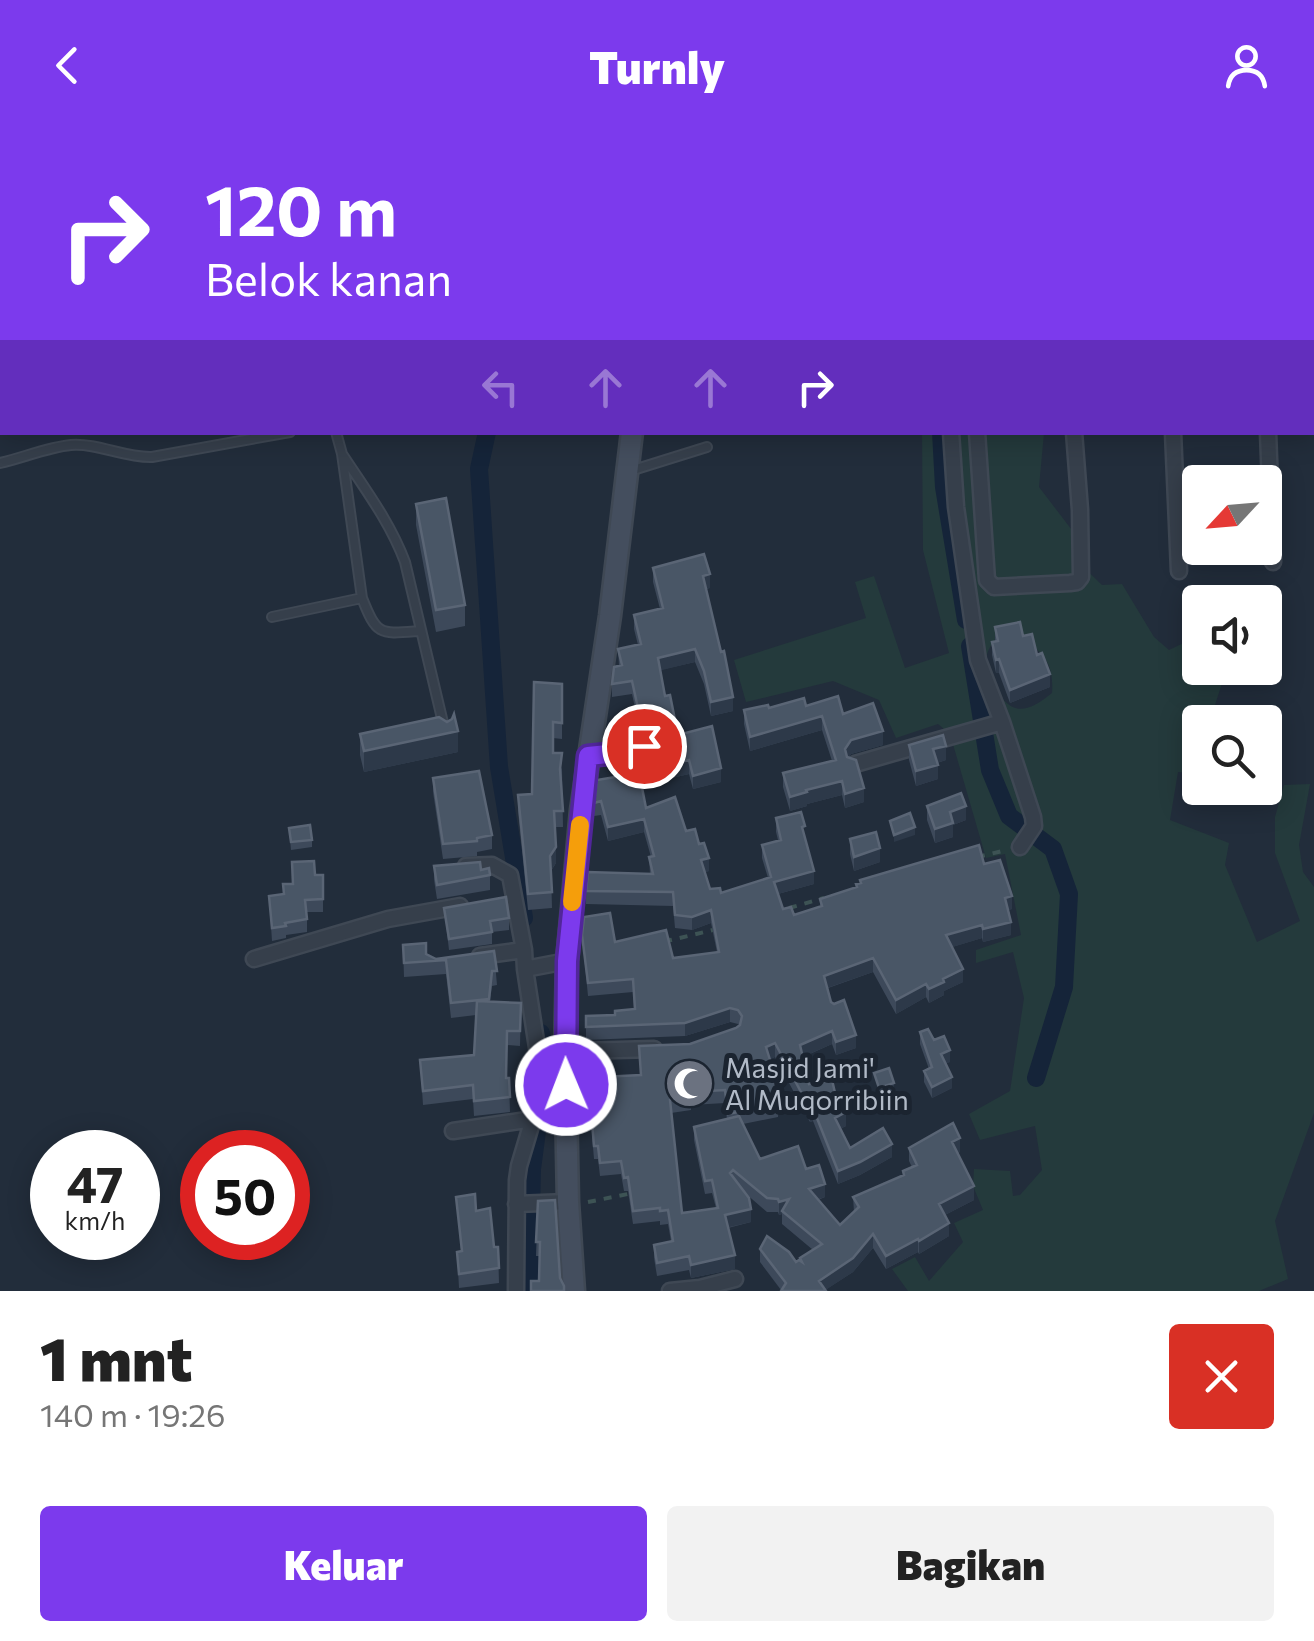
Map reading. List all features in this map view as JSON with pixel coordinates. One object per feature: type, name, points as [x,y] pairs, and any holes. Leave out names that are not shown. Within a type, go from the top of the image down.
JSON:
[{"type":"main road","points":[[574,1291],[563,1118],[565,1052],[557,962],[597,706],[632,435]]},
{"type":"street","points":[[951,435],[956,507],[978,660],[1034,826],[1020,847]]},
{"type":"street","points":[[977,435],[987,580],[994,587],[1070,583],[1081,577],[1074,435]]},
{"type":"street","points":[[1173,435],[1179,570]]},
{"type":"street","points":[[1268,435],[1269,465]]},
{"type":"street","points":[[855,764],[998,723]]},
{"type":"street","points":[[588,756],[644,746]]},
{"type":"street","points":[[450,868],[480,864],[502,868],[510,874],[524,950],[538,1054],[535,1118],[518,1166],[516,1291]]},
{"type":"street","points":[[497,900],[515,896]]},
{"type":"street","points":[[254,960],[388,919],[478,903]]},
{"type":"street","points":[[470,958],[524,950]]},
{"type":"street","points":[[526,968],[557,962]]},
{"type":"street","points":[[565,1052],[672,1048]]},
{"type":"street","points":[[453,1131],[535,1118],[563,1118]]},
{"type":"street","points":[[520,1204],[568,1204]]},
{"type":"street","points":[[670,1291],[735,1279]]},
{"type":"lane","points":[[0,463],[72,445],[152,458],[274,435]]},
{"type":"lane","points":[[337,435],[362,598],[370,619],[390,633],[420,631]]},
{"type":"lane","points":[[627,472],[707,447]]},
{"type":"lane","points":[[342,454],[397,542],[446,736]]},
{"type":"lane","points":[[272,617],[362,598]]},
{"type":"path","points":[[974,857],[1020,847]]},
{"type":"path","points":[[784,910],[836,894]]},
{"type":"path","points":[[659,938],[671,940],[716,929]]},
{"type":"path","points":[[568,1204],[641,1191]]},
{"type":"green space","points":[[922,435],[1044,435],[1039,487],[1078,538],[1072,556],[1102,585],[1122,584],[1154,637],[1169,650],[1182,644],[1182,685],[1221,685],[1215,705],[1182,705],[1182,772],[1178,772],[1170,820],[1229,843],[1225,865],[1257,942],[1300,921],[1275,853],[1275,817],[1278,805],[1282,805],[1284,785],[1310,784],[1299,845],[1303,872],[1314,887],[1314,1113],[1275,1221],[1288,1279],[1259,1291],[908,1291],[892,1269],[915,1257],[929,1281],[963,1242],[954,1223],[983,1210],[973,1186],[974,1169],[1010,1171],[1013,1196],[1020,1195],[1042,1170],[1035,1126],[980,1140],[969,1114],[1010,1091],[1024,998],[1013,952],[976,963],[976,950],[1021,935],[1005,854],[986,858],[950,734],[938,724],[896,738],[879,700],[833,681],[746,702],[734,660],[866,618],[855,582],[874,576],[905,668],[949,653],[923,550]],"holes":[[[1021,636],[1049,666],[1052,693],[1019,709],[999,694],[986,661],[996,638]]]},
{"type":"building","points":[[446,498],[465,605],[436,610],[416,504]]},
{"type":"building","points":[[704,554],[710,574],[703,576],[733,697],[711,702],[695,649],[658,658],[678,735],[712,726],[721,768],[693,776],[689,760],[639,772],[646,808],[675,797],[686,831],[695,829],[699,844],[704,843],[709,858],[701,860],[710,889],[720,888],[721,893],[771,877],[762,845],[781,840],[776,818],[801,812],[814,871],[774,882],[783,909],[791,907],[794,915],[822,906],[820,899],[857,887],[860,880],[979,845],[984,864],[1000,860],[1012,896],[1005,898],[1011,922],[946,935],[963,969],[929,989],[926,984],[896,1000],[873,958],[824,976],[831,1002],[844,1000],[856,1035],[836,1042],[832,1031],[800,1045],[809,1084],[832,1080],[836,1097],[839,1096],[846,1112],[835,1118],[850,1148],[883,1128],[892,1144],[838,1171],[813,1108],[810,1109],[775,1043],[766,1047],[779,1089],[778,1104],[728,1114],[725,1090],[690,1092],[691,1097],[670,1100],[682,1213],[718,1208],[712,1180],[705,1181],[694,1127],[739,1116],[760,1159],[798,1146],[806,1169],[819,1165],[825,1184],[809,1189],[840,1225],[859,1207],[853,1197],[904,1175],[903,1171],[917,1165],[909,1148],[953,1123],[960,1138],[952,1142],[974,1186],[939,1204],[949,1223],[886,1256],[873,1234],[853,1258],[819,1281],[826,1291],[781,1291],[786,1283],[760,1249],[767,1236],[796,1262],[802,1262],[800,1258],[822,1244],[782,1211],[789,1199],[779,1202],[767,1198],[733,1170],[730,1173],[749,1198],[751,1209],[725,1215],[735,1255],[691,1265],[689,1256],[657,1263],[654,1245],[673,1241],[668,1210],[633,1211],[628,1177],[624,1178],[621,1161],[600,1163],[598,1146],[594,1146],[590,1098],[586,1098],[585,1067],[580,1068],[579,1051],[599,1049],[601,1077],[641,1075],[639,1046],[690,1044],[740,1025],[742,1016],[730,1008],[685,1023],[586,1027],[586,1016],[615,1015],[615,1011],[635,1009],[633,979],[588,983],[582,935],[584,917],[610,913],[615,942],[666,930],[673,958],[719,952],[711,910],[692,917],[675,915],[673,892],[586,891],[588,872],[653,874],[649,857],[654,856],[644,819],[608,827],[601,801],[594,803],[597,780],[621,776],[616,750],[646,744],[654,735],[651,725],[641,722],[632,681],[612,684],[614,667],[622,665],[618,649],[641,644],[634,615],[663,608],[653,568]]},
{"type":"building","points":[[1020,622],[1023,636],[1032,634],[1037,655],[1042,653],[1050,674],[1010,690],[992,642],[998,641],[995,627]]},
{"type":"building","points":[[534,682],[562,684],[562,723],[553,722],[553,753],[562,753],[563,811],[554,811],[552,892],[528,894],[518,795],[532,794]]},
{"type":"building","points":[[838,696],[843,714],[873,703],[883,731],[851,740],[845,749],[847,757],[856,760],[864,788],[845,794],[842,781],[790,797],[783,773],[836,760],[822,716],[750,737],[744,710],[804,698],[806,706]]},
{"type":"building","points":[[454,714],[458,731],[364,751],[360,734],[439,717],[447,722]]},
{"type":"building","points":[[943,735],[946,746],[933,749],[938,765],[916,771],[909,745]]},
{"type":"building","points":[[479,771],[492,835],[477,841],[443,844],[433,778]]},
{"type":"building","points":[[961,793],[966,806],[950,812],[953,823],[935,829],[927,806]]},
{"type":"building","points":[[910,813],[915,827],[894,835],[890,821]]},
{"type":"building","points":[[310,825],[312,840],[291,842],[289,828]]},
{"type":"building","points":[[876,832],[880,848],[854,857],[850,839]]},
{"type":"building","points":[[314,861],[315,875],[323,875],[323,899],[305,900],[307,919],[272,928],[269,896],[284,894],[283,884],[293,884],[292,862]]},
{"type":"building","points":[[480,862],[481,870],[489,868],[490,875],[437,885],[434,866]]},
{"type":"building","points":[[506,897],[509,918],[490,921],[492,932],[449,939],[444,908]]},
{"type":"building","points":[[426,943],[426,954],[436,959],[494,951],[497,971],[492,971],[489,999],[451,1003],[446,960],[404,963],[403,945]]},
{"type":"building","points":[[477,1001],[521,1003],[520,1031],[507,1031],[506,1078],[510,1097],[474,1101],[473,1085],[423,1091],[420,1060],[474,1055]]},
{"type":"building","points":[[928,1029],[934,1040],[944,1036],[950,1050],[941,1054],[952,1077],[932,1087],[924,1071],[932,1067],[920,1032]]},
{"type":"building","points":[[889,1068],[894,1083],[879,1088],[874,1073]]},
{"type":"building","points":[[475,1194],[476,1211],[490,1208],[499,1268],[459,1274],[457,1252],[462,1251],[456,1197]]},
{"type":"building","points":[[555,1200],[564,1291],[531,1291],[531,1281],[539,1281],[538,1201]]},
{"type":"waterway","points":[[486,435],[479,469],[499,767],[524,918]]},
{"type":"waterway","points":[[941,435],[944,487],[966,620]]},
{"type":"waterway","points":[[970,646],[990,770],[1009,816],[1053,849],[1069,894],[1064,987],[1036,1078]]},
{"type":"waterway","points":[[529,1291],[532,1169],[546,1062],[541,1033]]},
{"type":"slow traffic","points":[[572,902],[580,825]]},
{"type":"place","name":"Masjid Jami' Al Muqorribiin","points":[[690,1084]]},
{"type":"route","points":[[566,1085],[567,961],[588,756],[644,746]]}]
